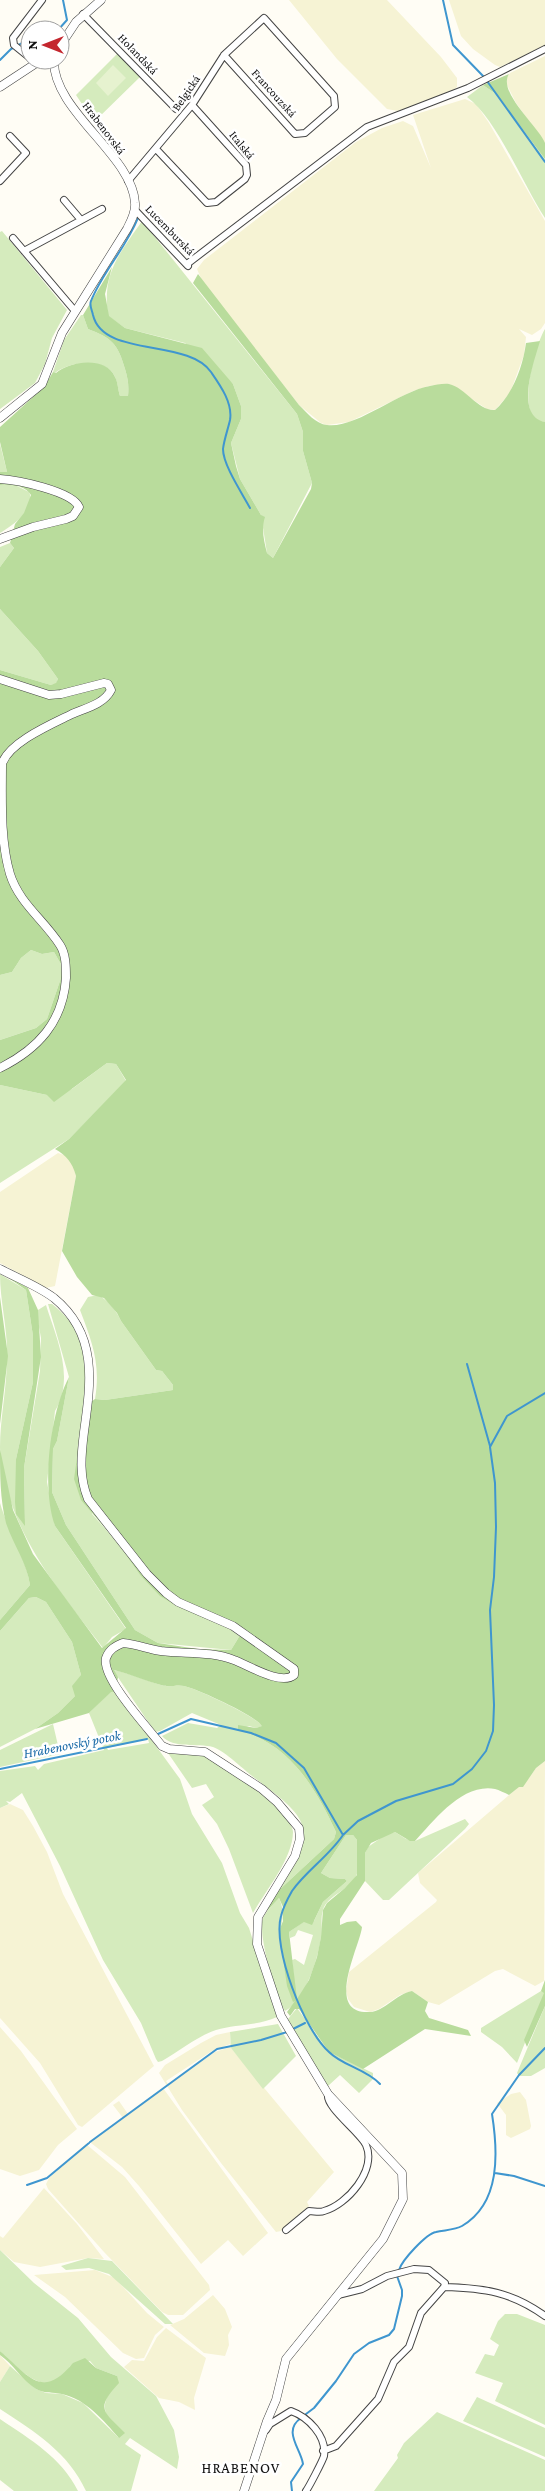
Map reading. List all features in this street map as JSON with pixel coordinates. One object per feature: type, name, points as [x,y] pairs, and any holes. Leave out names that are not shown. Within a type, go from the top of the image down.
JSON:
[{"type":"street","points":[[26,20],[42,0]]},
{"type":"street","points":[[70,32],[83,14],[101,0]]},
{"type":"street","name":"Holandská","points":[[83,14],[176,109]]},
{"type":"street","name":"Belgická","points":[[128,181],[157,150],[192,105],[224,55],[264,18]]},
{"type":"street","name":"Francouzská","points":[[224,55],[295,134],[305,133],[332,111],[336,102],[334,96],[264,18]]},
{"type":"street","points":[[20,28],[14,35],[15,46],[20,50]]},
{"type":"street","name":"Lucemburská","points":[[135,210],[188,265],[366,127],[468,88],[545,49]]},
{"type":"street","points":[[0,88],[22,70]]},
{"type":"street","name":"Hrabenovská","points":[[55,70],[61,86],[82,120],[112,156],[128,181],[134,198],[135,210]]},
{"type":"street","name":"Italská","points":[[157,150],[207,202],[216,202],[246,180],[246,165],[192,105]]},
{"type":"street","points":[[0,181],[26,153],[10,136]]},
{"type":"street","points":[[64,200],[81,220]]},
{"type":"street","points":[[24,252],[102,209]]},
{"type":"street","points":[[0,418],[42,384],[62,333],[128,229],[135,210]]},
{"type":"street","points":[[13,238],[76,311]]},
{"type":"street","points":[[0,479],[19,480],[66,495],[77,502],[79,507],[73,516],[66,519],[33,527],[0,540]]},
{"type":"street","points":[[0,679],[49,695],[104,683],[108,684],[111,690],[97,704],[71,715],[14,746],[4,757],[2,764],[3,826],[10,874],[25,904],[60,946],[66,972],[61,1006],[47,1031],[28,1053],[0,1068]]},
{"type":"street","points":[[0,1269],[53,1298],[72,1317],[80,1330],[90,1370],[81,1460],[83,1486],[88,1499],[147,1574],[166,1593],[178,1602],[233,1626],[294,1669],[294,1675],[285,1679],[267,1674],[232,1659],[214,1655],[160,1651],[123,1643],[110,1650],[106,1658],[107,1669],[115,1684],[162,1746],[205,1752],[262,1789],[277,1802],[299,1828],[300,1839],[295,1856],[258,1917],[257,1944],[281,2016],[328,2094],[402,2173],[404,2198],[383,2239],[286,2359],[276,2400],[261,2438],[244,2491]]},
{"type":"street","points":[[286,2230],[309,2211],[323,2212],[350,2194],[361,2180],[367,2165],[366,2145],[330,2104],[328,2094]]},
{"type":"street","points":[[324,2451],[336,2446],[378,2399],[394,2362],[409,2347],[421,2313],[444,2288],[445,2283],[429,2270],[414,2269],[388,2276],[362,2289],[338,2295]]},
{"type":"street","points":[[444,2288],[480,2289],[516,2298],[545,2316]]},
{"type":"street","points":[[261,2438],[270,2424],[291,2411],[307,2419],[317,2430],[324,2456],[306,2491]]},
{"type":"shaded area","points":[[289,0],[387,0],[441,57],[457,78],[457,87],[451,92],[408,108],[398,111],[387,109],[337,59]]},
{"type":"shaded area","points":[[449,0],[545,0],[545,46],[500,67],[495,65],[473,49],[461,36]]},
{"type":"shaded area","points":[[545,56],[545,144],[516,103],[507,85],[507,77],[510,73]]},
{"type":"shaded area","points":[[465,99],[476,104],[489,123],[545,221],[545,323],[541,329],[532,335],[519,329],[526,337],[524,355],[510,393],[495,410],[487,409],[449,384],[429,386],[413,391],[349,422],[327,425],[321,423],[299,405],[203,283],[197,269],[204,260],[356,142],[382,128],[403,121],[413,126],[431,168],[413,115]]},
{"type":"shaded area","points":[[58,1153],[67,1156],[73,1164],[76,1176],[55,1286],[46,1288],[0,1263],[0,1192]]},
{"type":"shaded area","points":[[545,1761],[544,1981],[535,1986],[503,1969],[495,1971],[439,2005],[428,2002],[412,1991],[400,1995],[379,2009],[370,2012],[354,2007],[348,1999],[346,1991],[349,1972],[437,1900],[420,1883],[418,1873],[529,1778],[536,1768]]},
{"type":"shaded area","points":[[10,1804],[23,1810],[33,1826],[47,1852],[63,1894],[154,2066],[82,2127],[78,2125],[40,2063],[0,2018],[0,1808]]},
{"type":"shaded area","points":[[0,2027],[21,2051],[77,2129],[58,2145],[39,2170],[20,2176],[0,2169]]},
{"type":"shaded area","points":[[230,2032],[231,2048],[334,2172],[307,2202],[309,2206],[281,2231],[276,2232],[221,2163],[182,2110],[159,2073],[165,2065],[216,2035]],"holes":[[[230,2044],[230,2047],[215,2052],[168,2084],[166,2081],[212,2051]]]},
{"type":"shaded area","points":[[163,2088],[268,2233],[243,2256],[228,2240],[201,2264],[122,2167],[91,2143],[91,2141],[123,2118],[113,2105],[119,2101],[128,2114]]},
{"type":"shaded area","points":[[520,2092],[526,2100],[531,2126],[530,2129],[511,2138],[506,2135],[506,2115],[497,2103],[511,2094]]},
{"type":"shaded area","points":[[86,2144],[125,2177],[209,2285],[210,2290],[183,2315],[168,2315],[162,2312],[104,2252],[48,2189],[46,2184],[49,2178]]},
{"type":"shaded area","points":[[44,2188],[77,2224],[104,2259],[88,2258],[40,2267],[14,2262],[0,2250],[0,2236],[3,2238]]},
{"type":"shaded area","points":[[95,2270],[115,2278],[147,2313],[164,2327],[155,2335],[144,2358],[136,2359],[123,2353],[65,2297],[34,2275]]},
{"type":"shaded area","points":[[213,2295],[225,2309],[232,2327],[228,2335],[229,2345],[225,2356],[204,2353],[170,2325],[184,2319]]},
{"type":"shaded area","points":[[166,2328],[206,2358],[194,2398],[195,2410],[179,2402],[159,2398],[124,2367],[132,2360],[144,2361],[157,2337]]},
{"type":"shaded area","points":[[0,2355],[10,2366],[0,2382]]},
{"type":"green space","points":[[118,53],[140,77],[94,122],[76,95]]},
{"type":"green space","points":[[113,65],[126,78],[108,96],[96,83]]},
{"type":"green space","points":[[509,74],[507,81],[514,100],[545,143],[545,159],[496,94],[483,85]]},
{"type":"green space","points":[[483,85],[496,94],[545,159],[545,218],[499,136],[478,107],[467,97]]},
{"type":"green space","points":[[142,221],[297,414],[303,432],[303,451],[312,483],[273,558],[267,553],[261,515],[240,479],[231,443],[241,419],[241,406],[233,384],[185,343],[125,328],[108,316],[107,301],[110,276],[120,254]]},
{"type":"green space","points":[[2,231],[67,310],[52,338],[45,364],[35,383],[0,409],[0,232]]},
{"type":"green space","points":[[112,267],[105,294],[109,316],[125,328],[202,348],[233,384],[241,406],[241,419],[231,443],[236,466],[240,479],[261,515],[265,517],[263,530],[265,544],[267,553],[273,558],[311,489],[312,483],[303,451],[303,432],[297,414],[193,283],[198,274],[299,405],[315,420],[327,425],[338,425],[351,421],[418,389],[442,384],[455,386],[483,407],[495,410],[512,388],[522,361],[526,343],[540,341],[531,374],[528,399],[530,410],[536,418],[545,422],[545,1761],[536,1768],[523,1787],[519,1787],[509,1795],[495,1789],[471,1792],[450,1805],[415,1841],[410,1841],[395,1832],[371,1843],[365,1853],[365,1881],[340,1919],[340,1925],[356,1921],[362,1927],[348,1978],[346,1991],[349,2003],[356,2010],[370,2012],[381,2009],[401,1995],[412,1991],[428,2002],[425,2011],[429,2018],[468,2030],[471,2036],[425,2029],[363,2069],[329,2052],[299,2009],[295,2009],[290,2016],[287,2012],[295,2001],[293,2002],[287,1986],[279,1931],[283,1921],[283,1907],[279,1898],[266,1912],[277,1892],[334,1839],[336,1832],[319,1799],[299,1769],[272,1746],[238,1730],[238,1725],[256,1728],[262,1726],[238,1710],[191,1688],[164,1686],[114,1670],[118,1677],[116,1691],[111,1692],[89,1713],[35,1729],[58,1713],[75,1696],[72,1686],[81,1675],[72,1642],[46,1602],[36,1597],[29,1598],[0,1631],[0,1620],[30,1585],[26,1569],[9,1531],[4,1514],[1,1496],[0,1449],[13,1510],[33,1554],[102,1648],[126,1628],[55,1526],[51,1510],[48,1471],[50,1450],[57,1410],[69,1377],[57,1441],[53,1449],[52,1492],[66,1525],[135,1630],[158,1643],[198,1649],[231,1650],[242,1632],[180,1608],[160,1596],[141,1576],[117,1542],[81,1500],[74,1479],[84,1407],[95,1399],[105,1400],[173,1390],[173,1385],[162,1371],[156,1370],[117,1313],[104,1298],[92,1295],[77,1277],[62,1251],[76,1176],[68,1160],[55,1149],[69,1139],[126,1080],[116,1064],[107,1063],[54,1102],[47,1095],[0,1085],[0,1040],[36,1028],[47,1019],[61,978],[62,966],[54,952],[42,954],[31,950],[21,958],[12,972],[0,975],[0,670],[51,685],[56,683],[58,679],[38,651],[0,609],[0,567],[14,548],[10,543],[15,524],[24,513],[31,495],[21,487],[0,485],[0,472],[7,472],[0,442],[0,427],[44,387],[53,372],[56,373],[78,363],[96,363],[104,366],[115,377],[120,396],[128,396],[127,376],[120,353],[108,339],[88,329],[83,315]],"holes":[[[346,1835],[353,1835],[357,1840],[357,1875],[327,1903],[323,1910],[317,1957],[309,1980],[297,1999],[289,1932],[304,1922],[312,1925],[323,1902],[347,1881],[345,1879],[330,1878],[321,1873]]]},
{"type":"green space","points":[[81,315],[83,315],[88,329],[108,339],[120,353],[127,376],[128,396],[120,396],[115,377],[104,366],[87,363],[78,364],[61,369],[55,373],[53,372],[64,340]]},
{"type":"green space","points":[[545,329],[545,422],[534,418],[530,411],[528,400],[533,360]]},
{"type":"green space","points":[[0,444],[7,472],[0,472]]},
{"type":"green space","points":[[13,484],[29,492],[31,498],[30,505],[22,516],[0,533],[0,485]]},
{"type":"green space","points":[[10,543],[14,548],[0,567],[0,547]]},
{"type":"green space","points":[[0,609],[38,651],[58,679],[56,684],[51,685],[0,670]]},
{"type":"green space","points":[[31,950],[42,954],[54,952],[62,966],[61,978],[47,1019],[36,1028],[0,1040],[0,975],[12,972],[21,958]]},
{"type":"green space","points":[[107,1063],[116,1064],[126,1081],[69,1139],[0,1183],[0,1085],[47,1095],[72,1089]]},
{"type":"green space","points":[[0,1272],[28,1288],[38,1310],[41,1357],[24,1468],[25,1526],[16,1514],[16,1459],[33,1382],[33,1336],[26,1290]]},
{"type":"green space","points":[[0,1274],[26,1290],[33,1336],[33,1382],[16,1459],[25,1525],[24,1468],[40,1371],[41,1338],[37,1316],[38,1310],[46,1305],[59,1345],[64,1372],[61,1398],[55,1411],[47,1482],[55,1526],[126,1629],[112,1637],[103,1648],[51,1579],[36,1555],[12,1505],[4,1478],[0,1448],[7,1369],[7,1347]]},
{"type":"green space","points":[[98,1295],[114,1309],[156,1370],[162,1371],[173,1385],[173,1390],[105,1400],[95,1399],[97,1386],[96,1364],[92,1343],[80,1310],[88,1297]]},
{"type":"green space","points":[[0,1297],[8,1356],[0,1424]]},
{"type":"green space","points":[[48,1304],[52,1304],[69,1320],[78,1332],[83,1347],[90,1392],[92,1514],[117,1542],[194,1612],[242,1632],[231,1650],[158,1643],[135,1630],[66,1525],[52,1492],[53,1449],[57,1441],[69,1377]]},
{"type":"green space","points":[[0,1503],[25,1564],[30,1585],[0,1620]]},
{"type":"green space","points":[[36,1597],[46,1602],[72,1642],[81,1675],[75,1696],[58,1713],[35,1729],[0,1747],[0,1631],[29,1598]]},
{"type":"green space","points":[[113,1670],[164,1686],[191,1688],[225,1703],[258,1722],[263,1726],[256,1728],[249,1726],[238,1730],[272,1746],[299,1769],[328,1815],[336,1832],[334,1839],[277,1892],[298,1854],[303,1828],[299,1818],[276,1794],[218,1749],[207,1746],[172,1743],[162,1736],[188,1723],[217,1728],[221,1725],[192,1713],[155,1732]]},
{"type":"green space","points":[[111,1691],[116,1691],[180,1779],[192,1814],[222,1863],[240,1913],[249,1928],[277,2017],[262,2022],[216,2030],[202,2036],[158,2062],[141,2023],[103,1960],[60,1866],[22,1793],[10,1802],[6,1801],[9,1804],[0,1808],[0,1771],[35,1766],[38,1770],[44,1764],[104,1750],[89,1713]],"holes":[[[148,1739],[149,1743],[108,1750],[107,1748]]]},
{"type":"green space","points":[[53,1724],[60,1754],[0,1767],[0,1750]]},
{"type":"green space","points":[[183,1751],[202,1754],[239,1776],[269,1800],[290,1823],[293,1832],[289,1852],[278,1874],[253,1913],[229,1849],[217,1824],[202,1805],[214,1797],[206,1784],[192,1788],[168,1753]]},
{"type":"green space","points":[[465,1819],[469,1824],[465,1829],[389,1900],[383,1900],[365,1881],[365,1853],[368,1847],[385,1835],[395,1832],[406,1839],[415,1841]]},
{"type":"green space","points":[[346,1835],[353,1835],[357,1840],[357,1874],[350,1884],[325,1905],[322,1913],[322,1934],[314,1967],[299,1998],[285,2011],[268,1965],[263,1937],[263,1918],[279,1898],[283,1915],[279,1932],[296,1999],[292,1960],[295,1959],[304,1965],[313,1935],[298,1930],[295,1936],[290,1938],[289,1932],[305,1921],[314,1921],[323,1902],[347,1881],[345,1879],[330,1878],[321,1873]]},
{"type":"green space","points":[[545,1980],[545,2006],[527,2047],[524,2040],[544,1993],[541,1991]]},
{"type":"green space","points":[[541,1991],[545,1992],[517,2063],[502,2047],[481,2032],[481,2028]]},
{"type":"green space","points":[[545,2006],[545,2068],[531,2076],[519,2076],[517,2073]]},
{"type":"green space","points":[[297,2008],[329,2052],[373,2073],[373,2079],[359,2093],[340,2075],[326,2086],[288,2019]]},
{"type":"green space","points":[[278,2024],[296,2056],[263,2089],[231,2048],[230,2032]]},
{"type":"green space","points":[[0,2250],[34,2283],[78,2318],[111,2357],[156,2396],[174,2430],[179,2457],[177,2469],[130,2438],[125,2444],[141,2455],[131,2491],[86,2491],[79,2477],[60,2454],[38,2435],[0,2409],[0,2382],[10,2366],[36,2389],[46,2393],[62,2394],[83,2403],[119,2438],[108,2419],[105,2407],[108,2395],[117,2376],[96,2368],[90,2361],[70,2366],[67,2372],[60,2378],[44,2383],[27,2375],[0,2351]]},
{"type":"green space","points":[[88,2258],[112,2261],[173,2324],[165,2324],[109,2274],[89,2268],[66,2270],[61,2266]]},
{"type":"green space","points":[[505,2314],[517,2314],[545,2325],[545,2425],[495,2401],[503,2383],[475,2373],[485,2354],[494,2356],[499,2345],[490,2339],[498,2321]]},
{"type":"green space","points":[[0,2351],[27,2375],[35,2380],[44,2382],[52,2381],[73,2363],[85,2358],[96,2368],[117,2376],[119,2383],[107,2399],[105,2410],[111,2420],[125,2433],[119,2438],[87,2406],[71,2397],[39,2391],[0,2355]]},
{"type":"green space","points":[[477,2397],[545,2428],[545,2457],[463,2421]]},
{"type":"green space","points":[[437,2412],[545,2460],[545,2491],[374,2491],[398,2458],[397,2455],[404,2443]]},
{"type":"green space","points":[[0,2419],[34,2442],[54,2459],[63,2468],[78,2491],[14,2491],[0,2480]]},
{"type":"waterway","points":[[63,0],[67,20]]},
{"type":"waterway","points":[[443,0],[453,45],[484,77]]},
{"type":"waterway","points":[[0,60],[11,49],[20,44]]},
{"type":"waterway","points":[[487,81],[545,162]]},
{"type":"waterway","points":[[138,218],[96,290],[90,303],[93,315],[100,328],[112,337],[129,343],[184,355],[200,362],[211,372],[225,394],[230,407],[230,420],[223,449],[226,463],[250,508]]},
{"type":"waterway","points":[[467,1364],[490,1446]]},
{"type":"waterway","points":[[343,1835],[358,1821],[396,1801],[453,1784],[472,1769],[486,1751],[493,1731],[494,1705],[490,1610],[494,1577],[496,1527],[495,1483],[490,1447],[507,1416],[545,1393]]},
{"type":"waterway","name":"Hrabenovský potok","points":[[158,1734],[191,1719],[251,1733],[276,1743],[304,1768],[343,1835],[292,1891],[281,1916],[279,1930],[281,1948],[292,1988],[300,2008],[319,2041],[335,2057],[368,2075],[380,2084]]},
{"type":"waterway","name":"Hrabenovský potok","points":[[0,1769],[147,1739]]},
{"type":"waterway","points":[[291,2030],[305,2023]]},
{"type":"waterway","points":[[90,2142],[217,2049],[261,2040],[287,2032]]},
{"type":"waterway","name":"Hrabenovský potok","points":[[399,2270],[409,2254],[426,2237],[436,2232],[462,2226],[475,2216],[484,2204],[494,2176],[495,2144],[492,2114],[519,2075],[545,2048]]},
{"type":"waterway","points":[[27,2185],[47,2178],[89,2143]]},
{"type":"waterway","points":[[495,2173],[514,2176],[545,2186]]},
{"type":"waterway","name":"Hrabenovský potok","points":[[306,2414],[314,2408],[336,2381],[354,2354],[369,2343],[389,2335],[394,2329],[402,2296],[397,2276]]},
{"type":"waterway","name":"Hrabenovský potok","points":[[292,2491],[291,2482],[303,2464],[293,2434],[293,2429],[301,2418]]},
{"type":"district","name":"HRABENOV","points":[[241,2468]]}]
